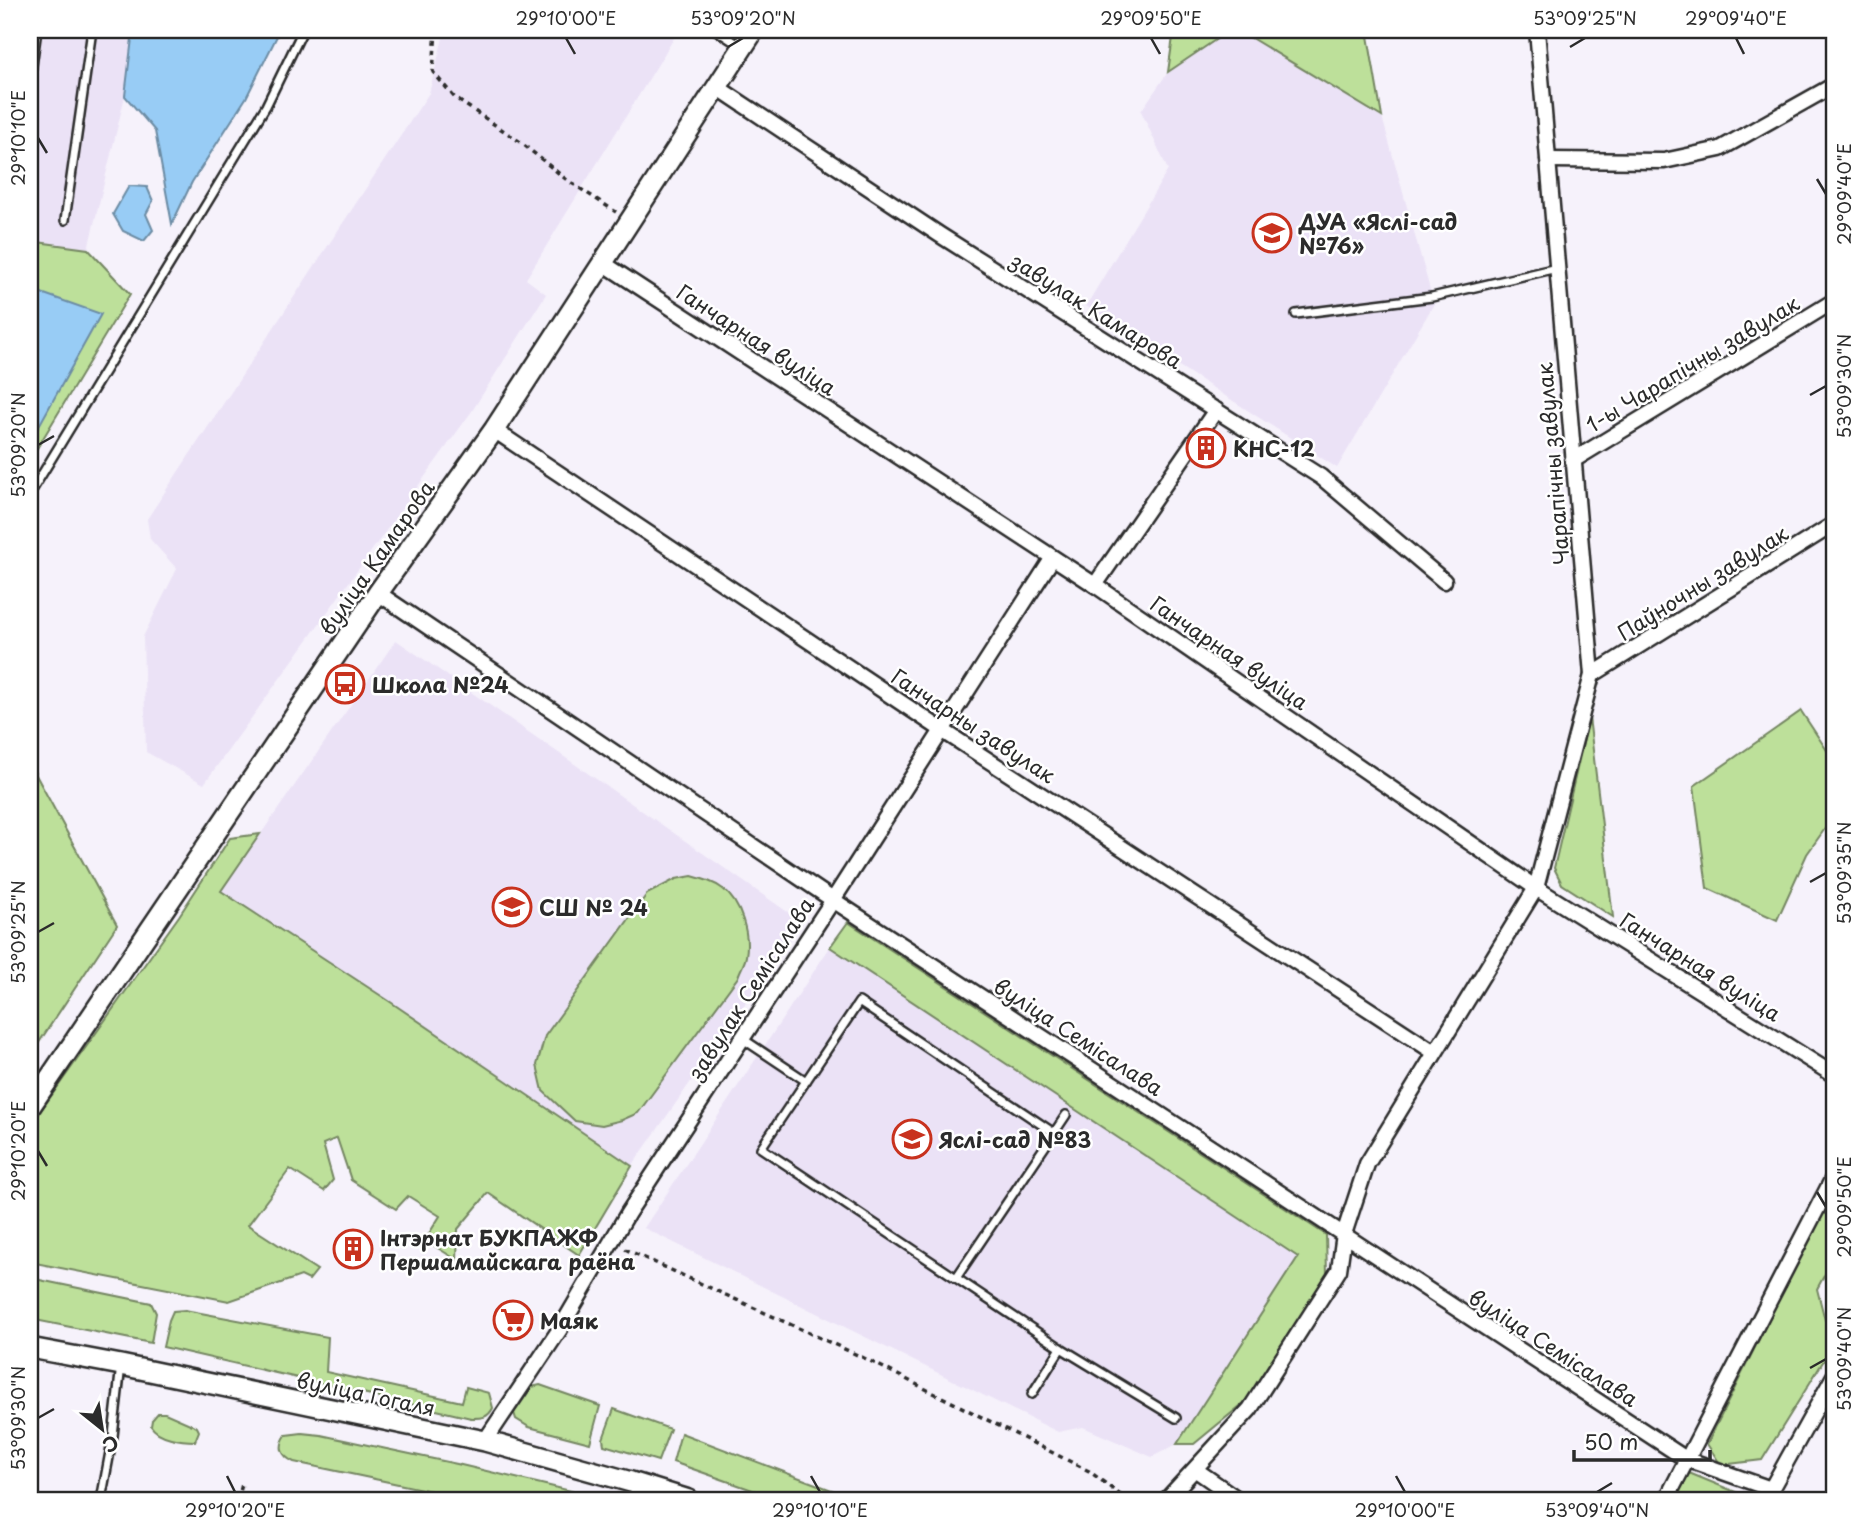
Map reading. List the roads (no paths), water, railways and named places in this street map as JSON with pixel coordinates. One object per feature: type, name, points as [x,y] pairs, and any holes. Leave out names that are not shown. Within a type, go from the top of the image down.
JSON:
[{"type":"street","name":"вуліца Камарова","points":[[32,1098],[378,593],[494,430],[754,30]]},
{"type":"street","name":"Чарапічны завулак","points":[[1535,887],[1592,675],[1537,30]]},
{"type":"street","points":[[1548,160],[1664,161],[1720,149],[1834,85]]},
{"type":"street","name":"завулак Камарова","points":[[717,87],[940,234],[1321,477],[1444,581]]},
{"type":"street","name":"Ганчарная вуліца","points":[[603,263],[1095,585],[1535,887],[1834,1075]]},
{"type":"street","name":"1-ы Чарапічны завулак","points":[[1572,461],[1834,301]]},
{"type":"street","points":[[1095,585],[1216,410]]},
{"type":"street","name":"Ганчарны завулак","points":[[494,430],[942,730],[1434,1052]]},
{"type":"street","name":"Паўночны завулак","points":[[1592,675],[1834,524]]},
{"type":"street","name":"завулак Семісалава","points":[[485,1441],[560,1329],[611,1242],[1052,559]]},
{"type":"street","name":"вуліца Семісалава","points":[[378,593],[833,900],[1686,1459],[1768,1495]]},
{"type":"street","points":[[1166,1500],[1250,1409],[1339,1270],[1344,1234],[1367,1164],[1535,887]]},
{"type":"street","points":[[1666,1500],[1834,1176]]},
{"type":"street","name":"вуліца Гогаля","points":[[30,1348],[121,1364],[485,1441],[689,1500]]},
{"type":"street","points":[[1768,1495],[1834,1376]]},
{"type":"street","points":[[1196,1470],[1239,1500]]},
{"type":"lane","points":[[30,80],[37,30]]},
{"type":"lane","points":[[65,219],[92,30]]},
{"type":"lane","points":[[30,494],[266,106],[303,30]]},
{"type":"lane","points":[[716,30],[743,48]]},
{"type":"lane","points":[[1296,314],[1432,297],[1557,268]]},
{"type":"lane","points":[[1054,1133],[859,1002],[761,1147],[1061,1348],[1176,1418]]},
{"type":"lane","points":[[743,1038],[806,1081]]},
{"type":"lane","points":[[956,1278],[1066,1115]]},
{"type":"lane","points":[[1032,1394],[1061,1348]]},
{"type":"lane","points":[[101,1500],[113,1436],[121,1364]]},
{"type":"water","points":[[133,30],[280,30],[246,98],[192,182],[172,224],[155,131],[125,96]]},
{"type":"water","points":[[129,186],[147,187],[153,201],[146,214],[153,230],[144,241],[123,231],[113,214]]},
{"type":"water","points":[[30,289],[101,314],[30,442]]},
{"type":"place","name":"ДУА «Яслі-сад №76»","points":[[1272,233]]},
{"type":"place","name":"КНС-12","points":[[1206,448]]},
{"type":"place","name":"Школа №24","points":[[345,684]]},
{"type":"place","name":"СШ № 24","points":[[512,907]]},
{"type":"place","name":"Яслі-сад №83","points":[[912,1139]]},
{"type":"place","name":"Інтэрнат БУКПАЖФ Першамайскага раёна","points":[[353,1249]]},
{"type":"place","name":"Маяк","points":[[513,1320]]}]
